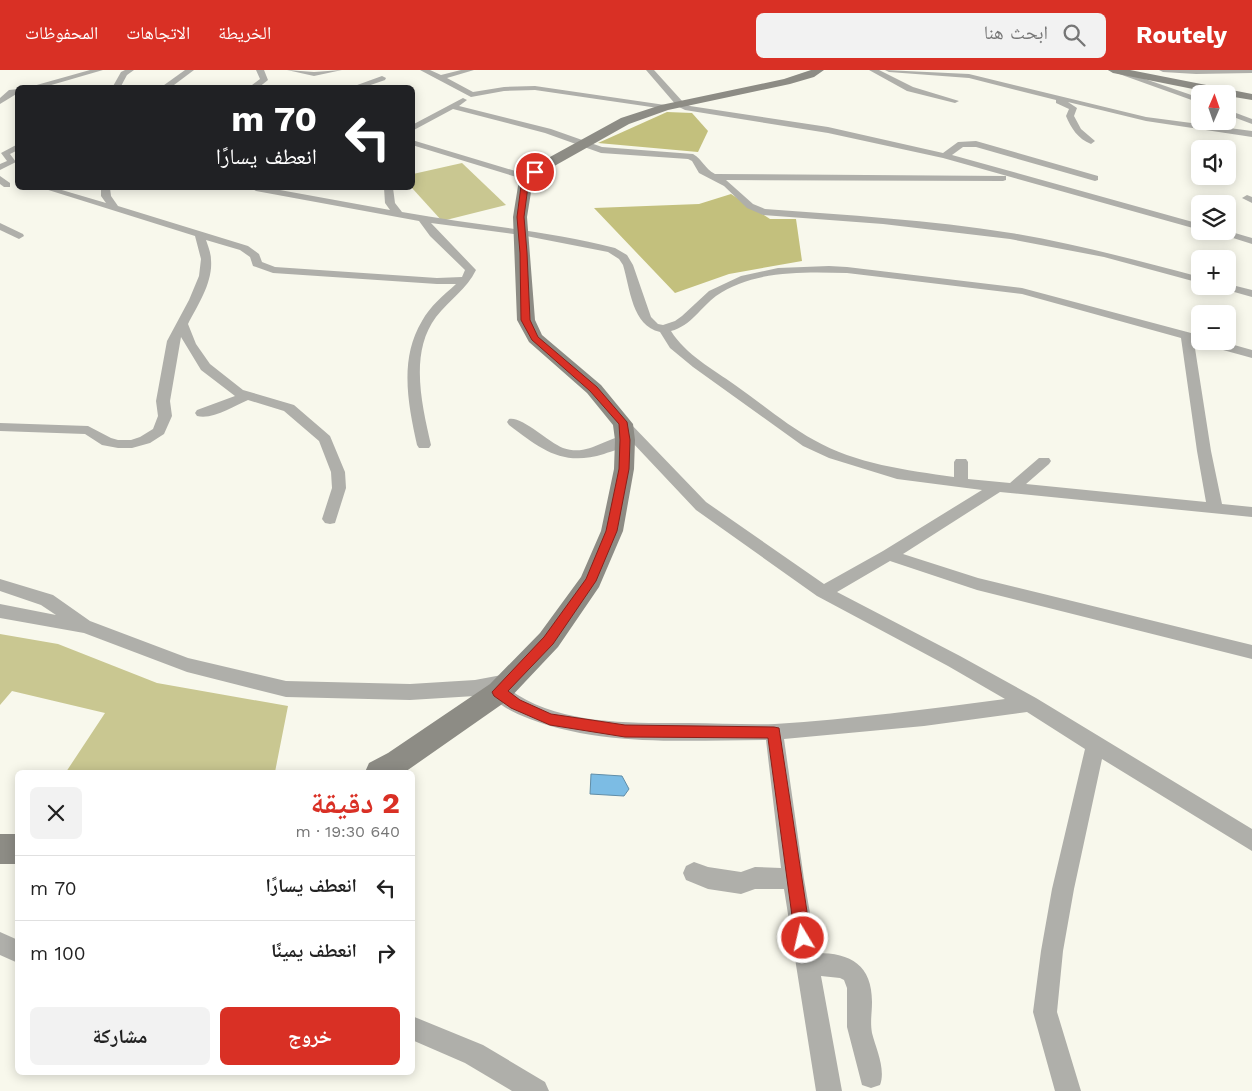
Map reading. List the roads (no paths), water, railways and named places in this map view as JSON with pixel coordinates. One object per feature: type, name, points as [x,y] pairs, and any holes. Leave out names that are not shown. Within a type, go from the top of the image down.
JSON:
[{"type":"street","points":[[42,85],[99,70]]},
{"type":"street","points":[[118,85],[124,74],[130,70]]},
{"type":"street","points":[[172,85],[190,70]]},
{"type":"street","points":[[256,85],[264,80],[262,70]]},
{"type":"street","points":[[292,70],[314,74],[338,70]]},
{"type":"street","points":[[424,70],[462,88],[471,95]]},
{"type":"street","points":[[438,78],[470,70]]},
{"type":"street","points":[[650,70],[673,106]]},
{"type":"street","points":[[819,70],[802,78],[673,106],[618,124],[544,166],[529,178],[524,186],[520,217],[524,253],[526,320],[530,331],[535,338],[594,389],[624,432],[720,522],[823,592],[954,661],[1029,704],[1252,841]]},
{"type":"street","points":[[873,70],[910,89],[955,101]]},
{"type":"street","points":[[889,70],[969,76],[1146,119],[1252,134]]},
{"type":"street","points":[[961,70],[969,76]]},
{"type":"street","points":[[1112,70],[1173,81],[1217,72],[1252,71]]},
{"type":"street","points":[[1112,70],[1252,97]]},
{"type":"street","points":[[359,85],[382,74]]},
{"type":"street","points":[[1173,81],[1191,94]]},
{"type":"street","points":[[415,127],[454,107],[471,95],[504,89],[535,88],[673,106],[828,130],[945,156],[1191,225]]},
{"type":"street","points":[[0,102],[15,92]]},
{"type":"street","points":[[1044,94],[1073,108],[1070,116],[1076,128],[1082,136],[1091,141]]},
{"type":"street","points":[[454,107],[494,116],[584,143],[601,150],[690,156],[695,159],[702,172],[727,184],[750,206],[763,212],[883,221],[1010,236],[1105,254],[1191,278]]},
{"type":"street","points":[[1236,115],[1252,122]]},
{"type":"street","points":[[828,130],[834,119]]},
{"type":"street","points":[[415,143],[529,178]]},
{"type":"street","points":[[945,156],[961,144],[972,144],[1095,178]]},
{"type":"street","points":[[3,169],[12,162],[5,153],[15,148]]},
{"type":"street","points":[[715,177],[1020,178]]},
{"type":"street","points":[[53,190],[244,248],[255,256],[257,264],[274,270],[437,281],[466,280]]},
{"type":"street","points":[[106,190],[106,196],[114,208]]},
{"type":"street","points":[[286,190],[301,191],[423,219],[521,232],[599,247],[619,254],[628,265],[644,318],[653,326],[664,330],[674,345],[697,364],[808,443],[834,454],[897,474],[961,483],[1252,512]]},
{"type":"street","points":[[389,190],[390,203],[397,212]]},
{"type":"street","points":[[423,219],[435,237],[472,270],[466,280],[429,318],[418,336],[414,398],[424,445]]},
{"type":"street","points":[[0,226],[19,236]]},
{"type":"street","points":[[0,427],[88,430],[107,442],[118,444],[132,444],[145,440],[158,431],[165,416],[163,401],[174,341],[204,276],[206,259],[200,236]]},
{"type":"street","points":[[1236,237],[1252,241]]},
{"type":"street","points":[[664,330],[679,324],[705,299],[728,285],[762,274],[783,270],[847,270],[1022,291],[1191,337]]},
{"type":"street","points":[[1236,289],[1252,294]]},
{"type":"street","points":[[182,324],[190,344],[205,367],[238,393],[289,408],[325,439],[338,472],[339,488],[330,519]]},
{"type":"street","points":[[1236,349],[1252,354]]},
{"type":"street","points":[[1194,350],[1204,451],[1215,508]]},
{"type":"street","points":[[202,413],[220,408],[249,395]]},
{"type":"street","points":[[514,422],[545,446],[574,456],[600,452],[624,432]]},
{"type":"street","points":[[383,770],[398,762],[503,687],[549,640],[591,581],[612,531],[624,469],[624,432]]},
{"type":"street","points":[[823,592],[1006,487],[1044,461]]},
{"type":"street","points":[[961,462],[961,483]]},
{"type":"street","points":[[889,555],[977,584],[1252,652]]},
{"type":"street","points":[[0,585],[48,600],[86,627]]},
{"type":"street","points":[[0,610],[86,627],[187,665],[286,689],[410,692],[503,687]]},
{"type":"street","points":[[503,687],[515,704],[550,719],[625,731],[774,732],[924,718],[1029,704]]},
{"type":"street","points":[[774,732],[794,879],[829,1091]]},
{"type":"street","points":[[1068,1091],[1045,1012],[1052,951],[1096,744]]},
{"type":"street","points":[[0,849],[15,849]]},
{"type":"street","points":[[694,873],[708,878],[741,883],[755,878],[794,879]]},
{"type":"street","points":[[0,943],[15,950]]},
{"type":"street","points":[[808,965],[834,964],[848,969],[858,980],[860,1002],[858,1019],[871,1076]]},
{"type":"street","points":[[415,1029],[474,1054],[536,1091]]},
{"type":"water","points":[[591,774],[622,776],[629,789],[624,796],[590,794]]}]
